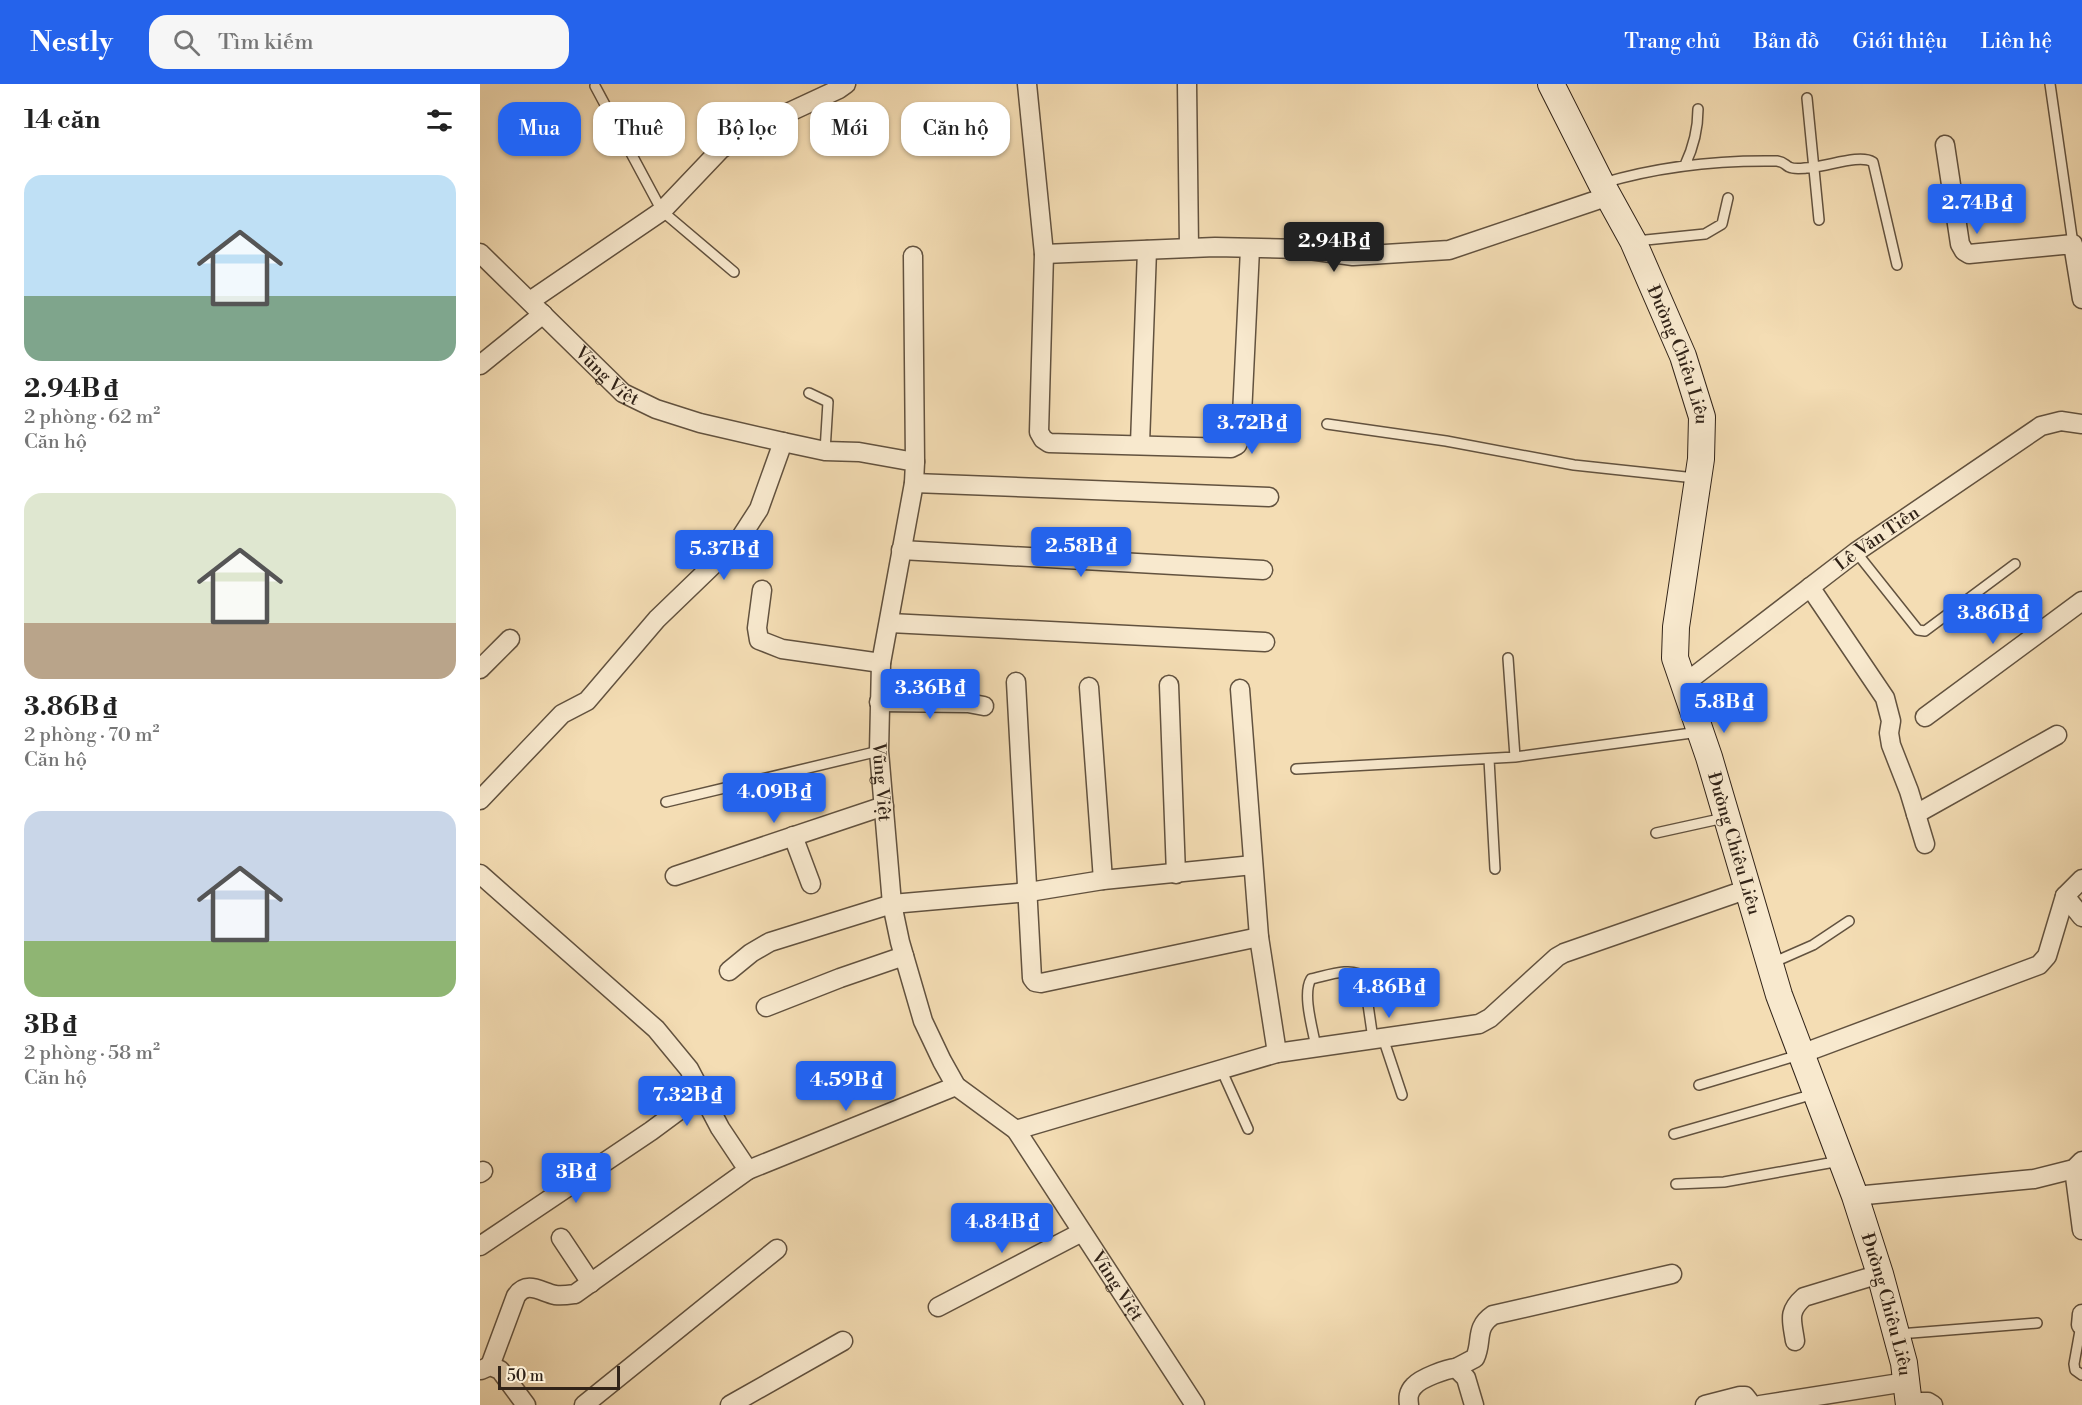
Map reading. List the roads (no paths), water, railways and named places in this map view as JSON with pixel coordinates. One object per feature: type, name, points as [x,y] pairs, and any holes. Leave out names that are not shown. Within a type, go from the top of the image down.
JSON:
[{"type":"street","points":[[530,301],[662,210],[721,149],[756,128],[846,84]]},
{"type":"street","points":[[1027,84],[1044,254],[1039,432],[1043,439],[1049,443],[1231,448],[1237,445],[1241,436],[1250,249]]},
{"type":"street","points":[[1187,84],[1189,248]]},
{"type":"street","name":"Đường Chiêu Liêu","points":[[1556,86],[1605,190],[1633,241],[1683,356],[1702,417],[1701,459],[1676,627],[1675,658],[1727,817],[1779,995],[1842,1161],[1880,1274],[1897,1334],[1908,1396]]},
{"type":"street","points":[[1945,145],[1960,244],[1964,251],[1970,254],[2073,244],[2082,299]]},
{"type":"street","points":[[1044,254],[1189,248],[1302,249],[1353,256],[1449,250],[1605,190]]},
{"type":"street","points":[[1140,444],[1148,250]]},
{"type":"street","points":[[914,256],[915,462]]},
{"type":"street","name":"Vũng Việt","points":[[482,258],[530,301],[623,393],[656,409],[700,423],[825,451],[859,452],[915,462],[914,483],[881,663],[879,751],[892,904],[923,1021],[956,1086],[1016,1130],[1195,1405]]},
{"type":"street","points":[[480,365],[543,314]]},
{"type":"street","name":"Lê Văn Tiên","points":[[1684,684],[1856,552],[2041,426],[2061,422],[2082,424]]},
{"type":"street","points":[[480,800],[562,714],[587,701],[657,619],[739,540],[759,509],[783,442]]},
{"type":"street","points":[[914,483],[1269,497]]},
{"type":"street","points":[[901,550],[1263,570]]},
{"type":"street","points":[[1810,587],[1885,698],[1891,721],[1889,733],[1891,745],[1925,844]]},
{"type":"street","points":[[762,590],[757,628],[759,640],[782,649],[881,663]]},
{"type":"street","points":[[1925,717],[2082,601]]},
{"type":"street","points":[[890,623],[1265,642]]},
{"type":"street","points":[[480,669],[510,639]]},
{"type":"street","points":[[1016,682],[1032,978],[1035,982],[1041,983],[1259,937]]},
{"type":"street","points":[[1168,685],[1176,874]]},
{"type":"street","points":[[1089,687],[1103,880]]},
{"type":"street","points":[[1240,689],[1259,937],[1276,1053]]},
{"type":"street","points":[[879,702],[984,705]]},
{"type":"street","points":[[1916,814],[2057,735]]},
{"type":"street","points":[[675,876],[884,806]]},
{"type":"street","points":[[793,836],[811,884]]},
{"type":"street","points":[[729,971],[750,952],[770,942],[892,904],[1029,892],[1103,880],[1253,865]]},
{"type":"street","points":[[480,874],[656,1029],[689,1069],[720,1128],[748,1170]]},
{"type":"street","points":[[1801,1054],[2038,965],[2047,956],[2065,896],[2082,879]]},
{"type":"street","points":[[1016,1130],[1276,1053],[1479,1024],[1490,1018],[1564,953],[1748,889]]},
{"type":"street","points":[[2065,896],[2082,917]]},
{"type":"street","points":[[766,1007],[904,956]]},
{"type":"street","points":[[526,1405],[500,1370],[485,1369],[519,1292],[530,1287],[556,1295],[575,1294],[748,1170],[956,1086]]},
{"type":"street","points":[[480,1246],[651,1131],[701,1094]]},
{"type":"street","points":[[1854,1196],[2034,1179],[2078,1165],[2082,1230]]},
{"type":"street","points":[[938,1307],[1082,1233]]},
{"type":"street","points":[[561,1238],[591,1283]]},
{"type":"street","points":[[584,1405],[777,1249]]},
{"type":"street","points":[[1409,1405],[1412,1387],[1475,1358],[1478,1335],[1483,1324],[1493,1315],[1672,1274]]},
{"type":"street","points":[[1795,1341],[1791,1316],[1795,1305],[1804,1297],[1880,1274]]},
{"type":"street","points":[[730,1405],[843,1341]]},
{"type":"street","points":[[1456,1368],[1466,1378],[1474,1405]]},
{"type":"street","points":[[1705,1405],[1740,1396],[1745,1396],[1752,1405]]},
{"type":"street","points":[[1760,1405],[1908,1396],[1933,1405]]},
{"type":"lane","points":[[2050,84],[2073,244]]},
{"type":"lane","points":[[595,86],[662,210],[734,272]]},
{"type":"lane","points":[[1807,98],[1819,220]]},
{"type":"lane","points":[[1685,165],[1693,148],[1698,127],[1698,110]]},
{"type":"lane","points":[[1605,190],[1638,173],[1685,165],[1777,161],[1793,168],[1866,159],[1873,162],[1897,265]]},
{"type":"lane","points":[[1633,241],[1705,234],[1722,224],[1728,198]]},
{"type":"lane","points":[[810,393],[828,402],[825,451]]},
{"type":"lane","points":[[1327,424],[1446,441],[1574,465],[1698,479]]},
{"type":"lane","points":[[1856,552],[1918,630],[1925,631],[2015,564]]},
{"type":"lane","points":[[1508,658],[1515,758]]},
{"type":"lane","points":[[1296,769],[1515,758],[1700,732]]},
{"type":"lane","points":[[666,802],[879,751]]},
{"type":"lane","points":[[1489,759],[1495,869]]},
{"type":"lane","points":[[1656,832],[1727,817]]},
{"type":"lane","points":[[1770,964],[1813,945],[1849,921]]},
{"type":"lane","points":[[1316,1047],[1307,993],[1308,983],[1311,979],[1350,972],[1360,974],[1364,977],[1378,1038],[1402,1095]]},
{"type":"lane","points":[[1699,1085],[1801,1054]]},
{"type":"lane","points":[[1221,1069],[1248,1129]]},
{"type":"lane","points":[[1674,1134],[1816,1093]]},
{"type":"lane","points":[[1676,1184],[1725,1182],[1842,1161]]},
{"type":"lane","points":[[2081,1319],[2074,1364],[2075,1370],[2082,1375]]},
{"type":"lane","points":[[1897,1334],[2037,1323]]}]
